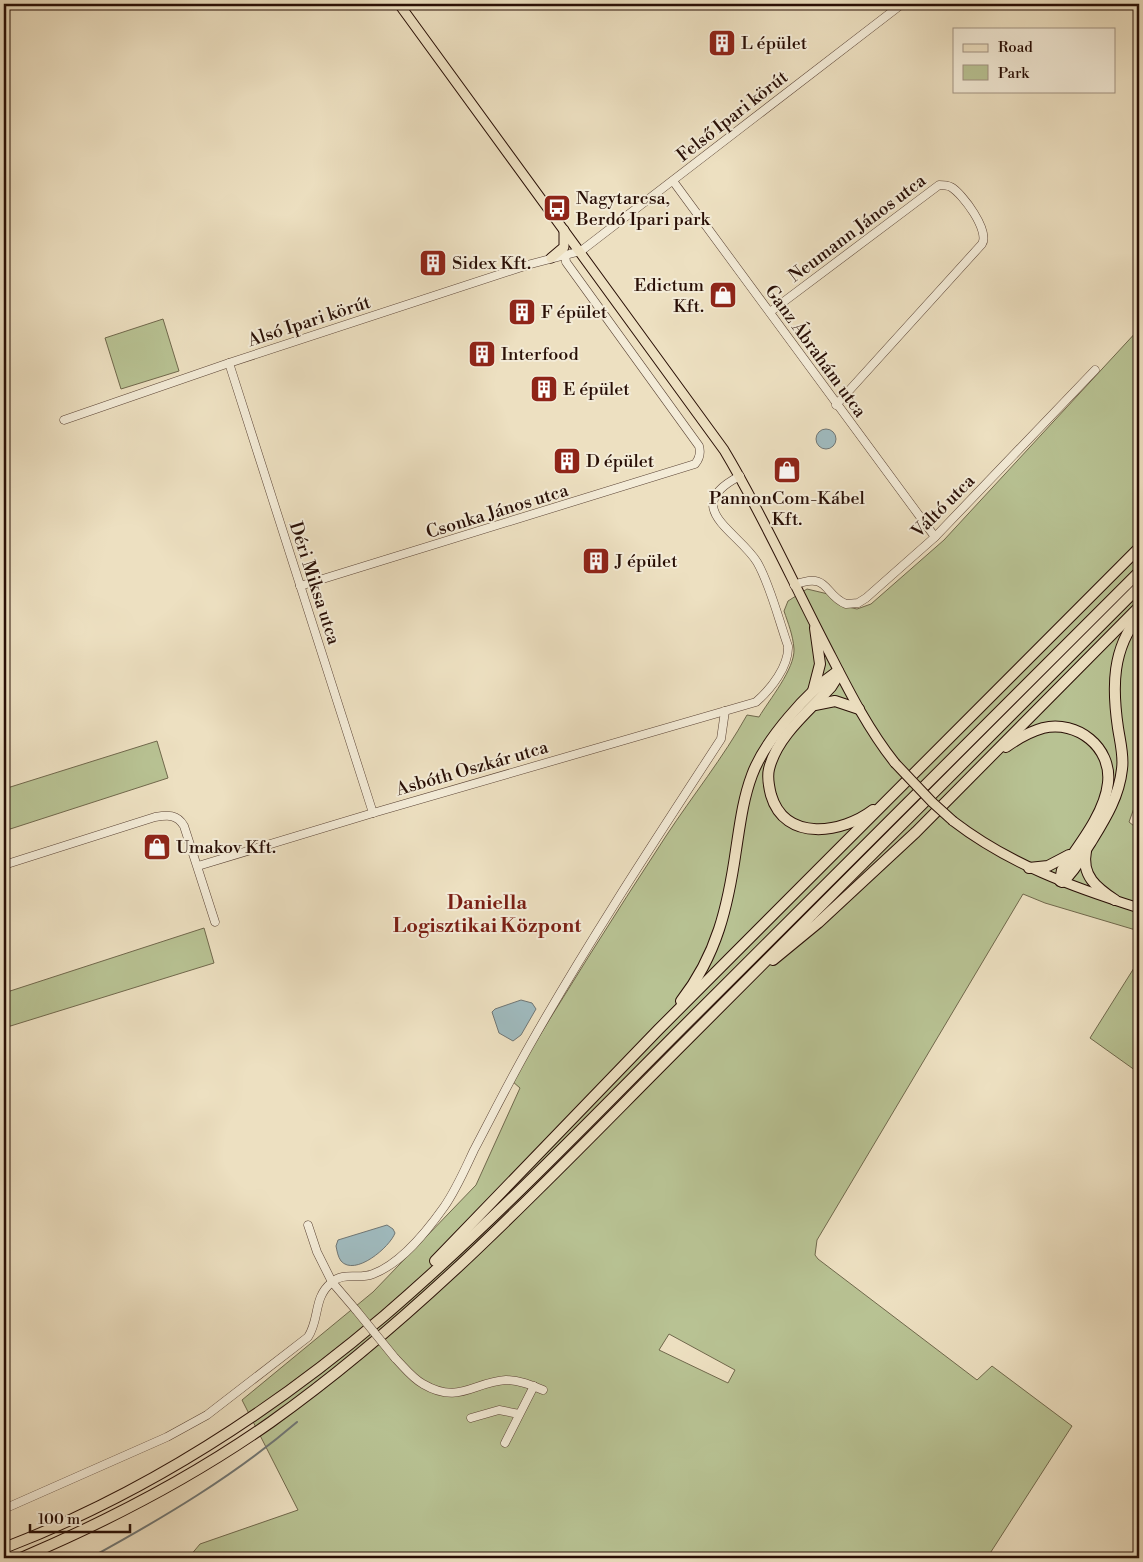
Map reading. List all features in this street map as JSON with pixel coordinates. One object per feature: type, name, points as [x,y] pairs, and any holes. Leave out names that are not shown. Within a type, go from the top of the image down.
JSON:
[{"type":"highway","points":[[382,1318],[403,1292],[460,1236],[658,1030],[1139,548]]},
{"type":"highway","points":[[4,1548],[106,1503],[194,1453],[293,1387],[382,1318],[542,1168],[1139,572]]},
{"type":"highway","points":[[21,1558],[97,1525],[178,1481],[269,1423],[385,1334],[481,1245],[1139,587]]},
{"type":"highway","points":[[750,977],[780,955],[870,876],[1139,608]]},
{"type":"highway","points":[[1061,881],[1072,872],[1109,812],[1119,788],[1123,767],[1114,696],[1115,668],[1126,635],[1139,616]]},
{"type":"highway","points":[[658,1030],[699,976],[719,934],[731,887],[743,808],[756,766],[772,739],[813,700],[820,664],[815,628]]},
{"type":"highway","points":[[838,671],[813,700],[774,754],[768,777],[772,798],[778,810],[795,824],[806,828],[831,829],[855,821],[894,794]]},
{"type":"highway","points":[[813,700],[835,701],[859,709]]},
{"type":"highway","points":[[975,773],[1017,739],[1044,728],[1068,728],[1090,738],[1103,754],[1108,772],[1108,783],[1103,802],[1062,870],[1061,881]]},
{"type":"highway","points":[[1088,846],[1085,859],[1089,878],[1094,885],[1115,900]]},
{"type":"highway","points":[[1029,868],[1058,863],[1074,852]]},
{"type":"main road","points":[[399,4],[581,251],[724,450],[740,476],[838,671],[859,709],[895,763],[953,821],[991,848],[1029,868],[1061,881],[1139,908]]},
{"type":"main road","points":[[551,258],[564,245],[563,227]]},
{"type":"street","name":"Felső Ipari körút","points":[[581,251],[902,4]]},
{"type":"street","name":"Ganz Ábrahám utca","points":[[672,181],[935,537]]},
{"type":"street","name":"Neumann János utca","points":[[770,312],[939,185],[945,185],[954,190],[980,222],[985,235],[982,244],[836,405]]},
{"type":"street","name":"Alsó Ipari körút","points":[[64,420],[229,363],[551,258],[581,251]]},
{"type":"street","name":"Csonka János utca","points":[[300,586],[695,464],[699,457],[699,446],[566,262],[565,254]]},
{"type":"street","name":"Déri Miksa utca","points":[[229,363],[373,812]]},
{"type":"street","name":"Váltó utca","points":[[794,585],[807,580],[814,580],[828,588],[842,603],[858,603],[935,537],[1095,370]]},
{"type":"street","name":"Asbóth Oszkár utca","points":[[198,866],[373,812],[756,702],[781,671],[788,657],[788,646],[758,563],[721,523],[714,510],[713,500],[718,490],[740,476]]},
{"type":"street","points":[[4,1509],[167,1436],[207,1415],[308,1337],[315,1325],[318,1300],[332,1282],[342,1276],[366,1276],[381,1270],[411,1247],[445,1206],[514,1073],[564,985],[721,739],[725,711]]},
{"type":"street","points":[[4,865],[155,817],[168,815],[178,818],[184,826],[215,922]]},
{"type":"street","points":[[308,1225],[317,1252],[332,1282],[395,1358],[419,1382],[439,1392],[464,1392],[507,1380],[523,1382],[543,1390]]},
{"type":"street","points":[[504,1443],[534,1386]]},
{"type":"street","points":[[471,1418],[500,1410],[520,1414]]},
{"type":"green space","points":[[163,319],[179,371],[121,389],[105,338]]},
{"type":"green space","points":[[1139,329],[1139,794],[1129,822],[1139,830],[1139,931],[1045,903],[1023,894],[817,1240],[815,1255],[977,1380],[992,1366],[1072,1426],[987,1558],[197,1558],[190,1556],[200,1544],[298,1510],[242,1400],[373,1292],[476,1185],[520,1088],[512,1081],[646,866],[747,715],[759,717],[786,675],[794,649],[784,611],[788,601],[807,589],[828,594],[839,605],[857,609],[871,604],[944,540]],"holes":[[[669,1334],[735,1370],[728,1383],[659,1350]]]},
{"type":"green space","points":[[157,741],[168,778],[4,831],[4,789]]},
{"type":"green space","points":[[204,928],[214,963],[4,1028],[4,993]]},
{"type":"green space","points":[[1139,960],[1139,1073],[1090,1038]]},
{"type":"water","points":[[826,429],[833,432],[836,439],[833,446],[826,449],[819,446],[816,439],[819,432]]},
{"type":"water","points":[[521,1000],[532,1003],[536,1009],[521,1035],[513,1041],[499,1033],[492,1012],[495,1009]]},
{"type":"water","points":[[387,1225],[395,1233],[392,1239],[379,1252],[363,1263],[355,1265],[347,1265],[341,1261],[336,1246],[338,1240]]},
{"type":"waterway","points":[[90,1558],[223,1478],[297,1422]]},
{"type":"place","name":"L épület","points":[[722,43]]},
{"type":"place","name":"Nagytarcsa, Berdó Ipari park","points":[[557,208]]},
{"type":"place","name":"Sidex Kft.","points":[[433,263]]},
{"type":"place","name":"Edictum Kft.","points":[[723,295]]},
{"type":"place","name":"F épület","points":[[522,312]]},
{"type":"place","name":"Interfood","points":[[482,354]]},
{"type":"place","name":"E épület","points":[[544,389]]},
{"type":"place","name":"D épület","points":[[567,461]]},
{"type":"place","name":"PannonCom-Kábel Kft.","points":[[787,470]]},
{"type":"place","name":"J épület","points":[[596,561]]},
{"type":"place","name":"Umakov Kft.","points":[[157,847]]},
{"type":"district","name":"Daniella Logisztikai Központ","points":[[487,914]]}]
